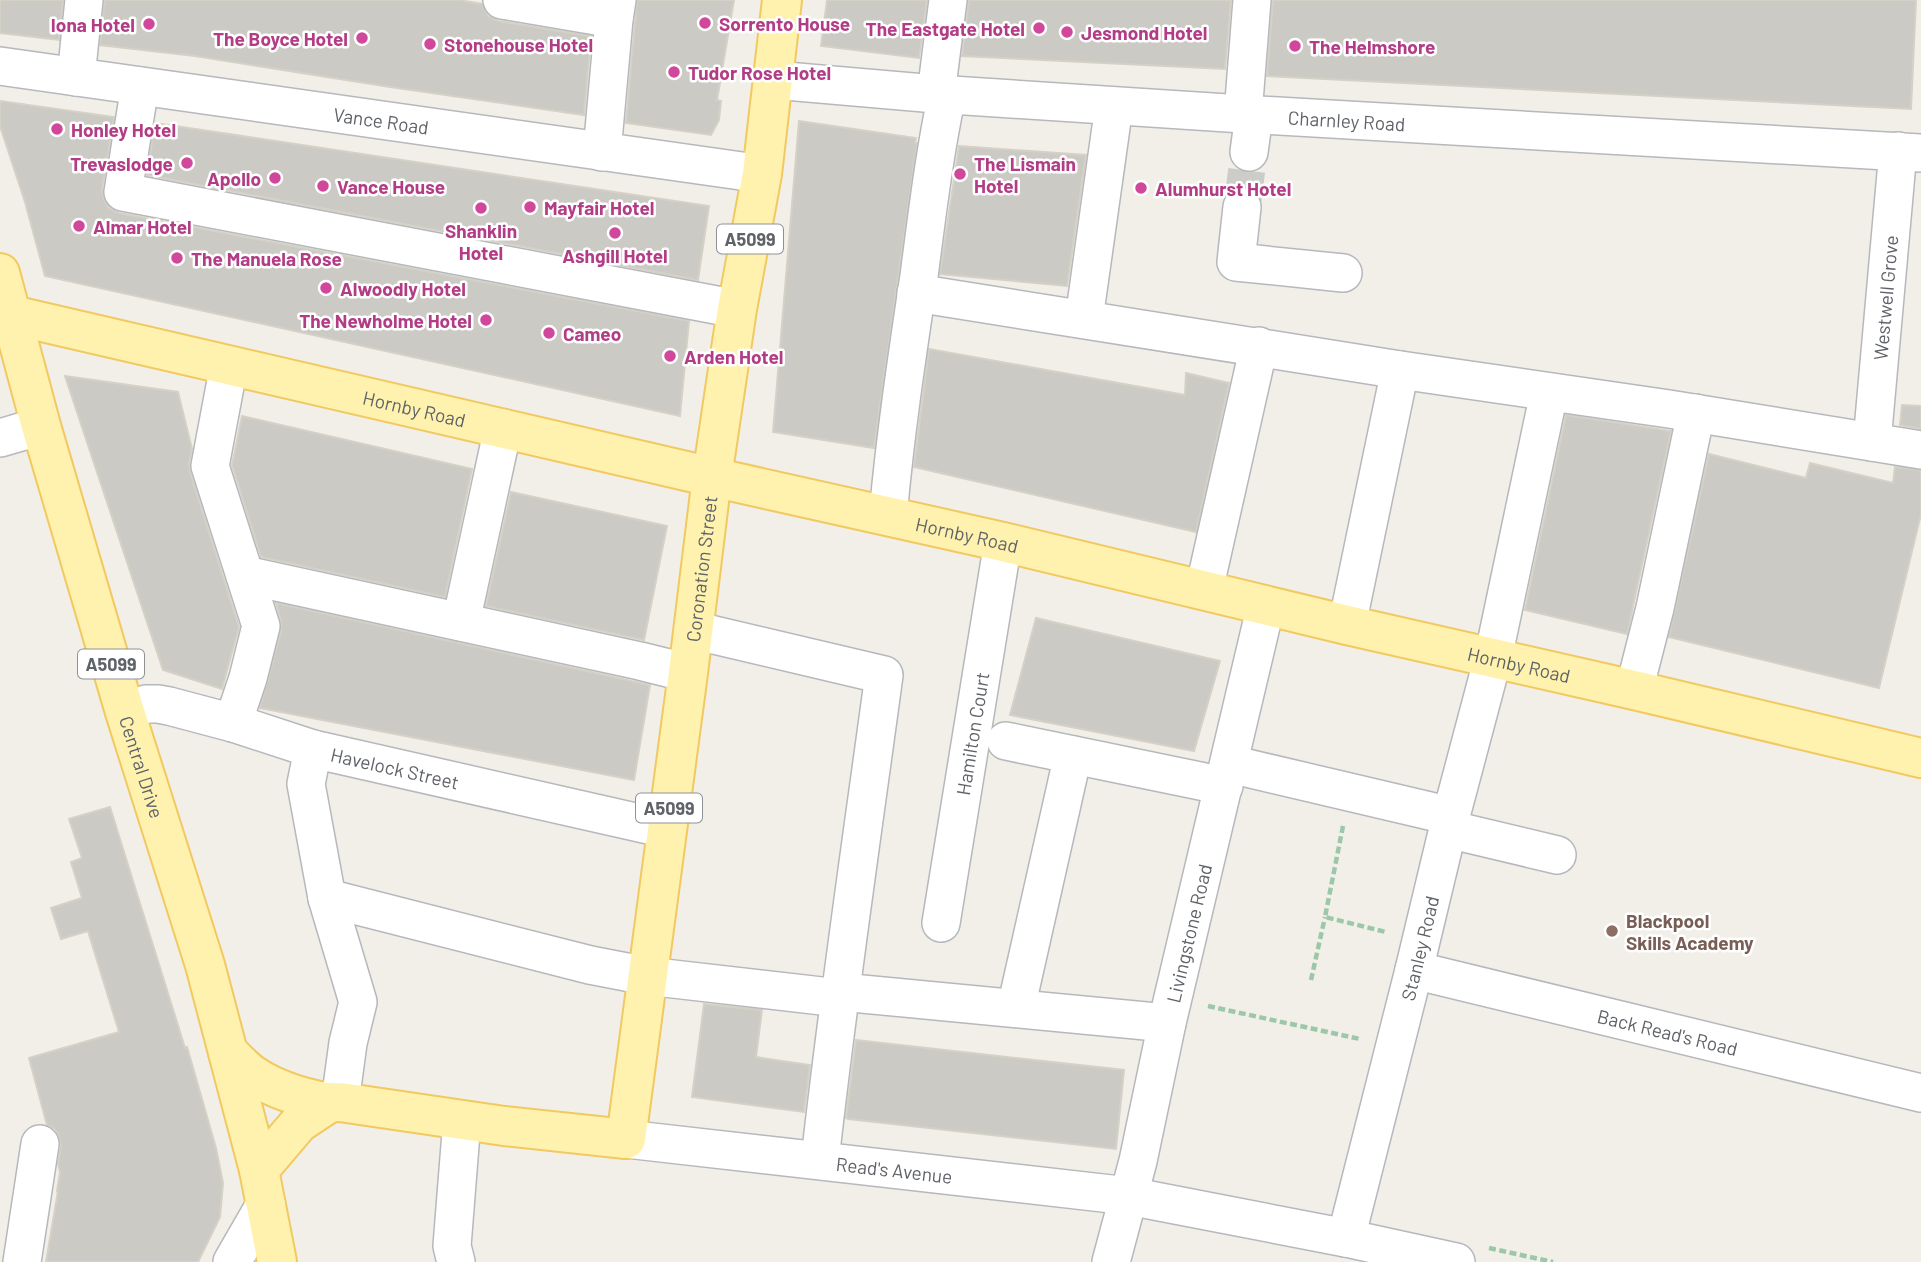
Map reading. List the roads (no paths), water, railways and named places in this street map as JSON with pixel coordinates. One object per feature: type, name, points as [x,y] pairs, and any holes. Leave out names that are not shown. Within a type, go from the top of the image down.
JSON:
[{"type":"main road","name":"Coronation Street","points":[[626,1139],[712,477],[737,309],[762,174],[782,0]]},
{"type":"main road","name":"Central Drive","points":[[0,273],[41,426],[125,712],[205,965],[262,1186],[277,1262]]},
{"type":"main road","name":"Hornby Road","points":[[12,315],[1003,542],[1921,758]]},
{"type":"main road","name":"Read's Avenue","points":[[228,1052],[255,1076],[289,1091],[335,1103],[626,1139]]},
{"type":"main road","points":[[262,1186],[299,1123],[335,1103]]},
{"type":"street","points":[[76,77],[84,0]]},
{"type":"street","points":[[502,0],[615,10],[602,152]]},
{"type":"street","points":[[888,516],[893,456],[940,130],[947,0]]},
{"type":"street","points":[[1249,152],[1252,0]]},
{"type":"street","name":"Vance Road","points":[[0,66],[762,174]]},
{"type":"street","name":"Charnley Road","points":[[774,80],[942,95],[1114,106],[1909,152]]},
{"type":"street","points":[[140,86],[123,192],[737,309]]},
{"type":"street","points":[[1084,318],[1114,106]]},
{"type":"street","name":"Westwell Grove","points":[[1872,442],[1909,152]]},
{"type":"street","points":[[1242,207],[1236,262],[1343,273]]},
{"type":"street","points":[[916,293],[1921,450]]},
{"type":"street","points":[[1204,590],[1259,346]]},
{"type":"street","points":[[229,365],[210,467],[261,626],[233,723]]},
{"type":"street","points":[[1348,625],[1400,370]]},
{"type":"street","name":"Stanley Road","points":[[1346,1238],[1449,822],[1493,658],[1549,393]]},
{"type":"street","points":[[1634,690],[1655,608],[1696,414]]},
{"type":"street","points":[[0,438],[41,426]]},
{"type":"street","points":[[461,622],[503,428]]},
{"type":"street","name":"Hamilton Court","points":[[941,923],[1003,542]]},
{"type":"street","points":[[245,575],[688,673]]},
{"type":"street","name":"Livingstone Road","points":[[1111,1262],[1129,1196],[1266,605]]},
{"type":"street","points":[[693,630],[884,675],[820,1160]]},
{"type":"street","name":"Havelock Street","points":[[125,712],[158,704],[233,723],[313,749],[666,829]]},
{"type":"street","points":[[1006,741],[1073,755],[1351,792],[1557,855]]},
{"type":"street","points":[[313,749],[306,784],[327,898],[358,1002],[335,1103]]},
{"type":"street","points":[[1016,1008],[1073,755]]},
{"type":"street","points":[[327,898],[590,965],[647,976],[840,995],[1016,1008],[1170,1011]]},
{"type":"street","name":"Back Read's Road","points":[[1418,955],[1921,1093]]},
{"type":"street","points":[[456,1262],[452,1246],[462,1120]]},
{"type":"street","name":"Read's Avenue","points":[[626,1139],[1129,1196],[1455,1262]]},
{"type":"street","points":[[22,1262],[40,1144]]},
{"type":"street","points":[[232,1262],[262,1186]]},
{"type":"tunnel","points":[[1242,207],[1249,152]]},
{"type":"place","name":"Sorrento House","points":[[705,23]]},
{"type":"place","name":"Iona Hotel","points":[[149,24]]},
{"type":"place","name":"The Eastgate Hotel","points":[[1039,28]]},
{"type":"place","name":"Jesmond Hotel","points":[[1067,32]]},
{"type":"place","name":"The Boyce Hotel","points":[[362,38]]},
{"type":"place","name":"Stonehouse Hotel","points":[[430,44]]},
{"type":"place","name":"The Helmshore","points":[[1295,46]]},
{"type":"place","name":"Tudor Rose Hotel","points":[[674,72]]},
{"type":"place","name":"Honley Hotel","points":[[57,129]]},
{"type":"place","name":"Trevaslodge","points":[[187,163]]},
{"type":"place","name":"The Lismain Hotel","points":[[960,174]]},
{"type":"place","name":"Apollo","points":[[275,178]]},
{"type":"place","name":"Vance House","points":[[323,186]]},
{"type":"place","name":"Alumhurst Hotel","points":[[1141,188]]},
{"type":"place","name":"Mayfair Hotel","points":[[530,207]]},
{"type":"place","name":"Shanklin Hotel","points":[[481,208]]},
{"type":"place","name":"Almar Hotel","points":[[79,226]]},
{"type":"place","name":"Ashgill Hotel","points":[[615,233]]},
{"type":"place","name":"The Manuela Rose","points":[[177,258]]},
{"type":"place","name":"Alwoodly Hotel","points":[[326,288]]},
{"type":"place","name":"The Newholme Hotel","points":[[486,320]]},
{"type":"place","name":"Cameo","points":[[549,333]]},
{"type":"place","name":"Arden Hotel","points":[[670,356]]},
{"type":"place","name":"Blackpool Skills Academy","points":[[1612,931]]}]
